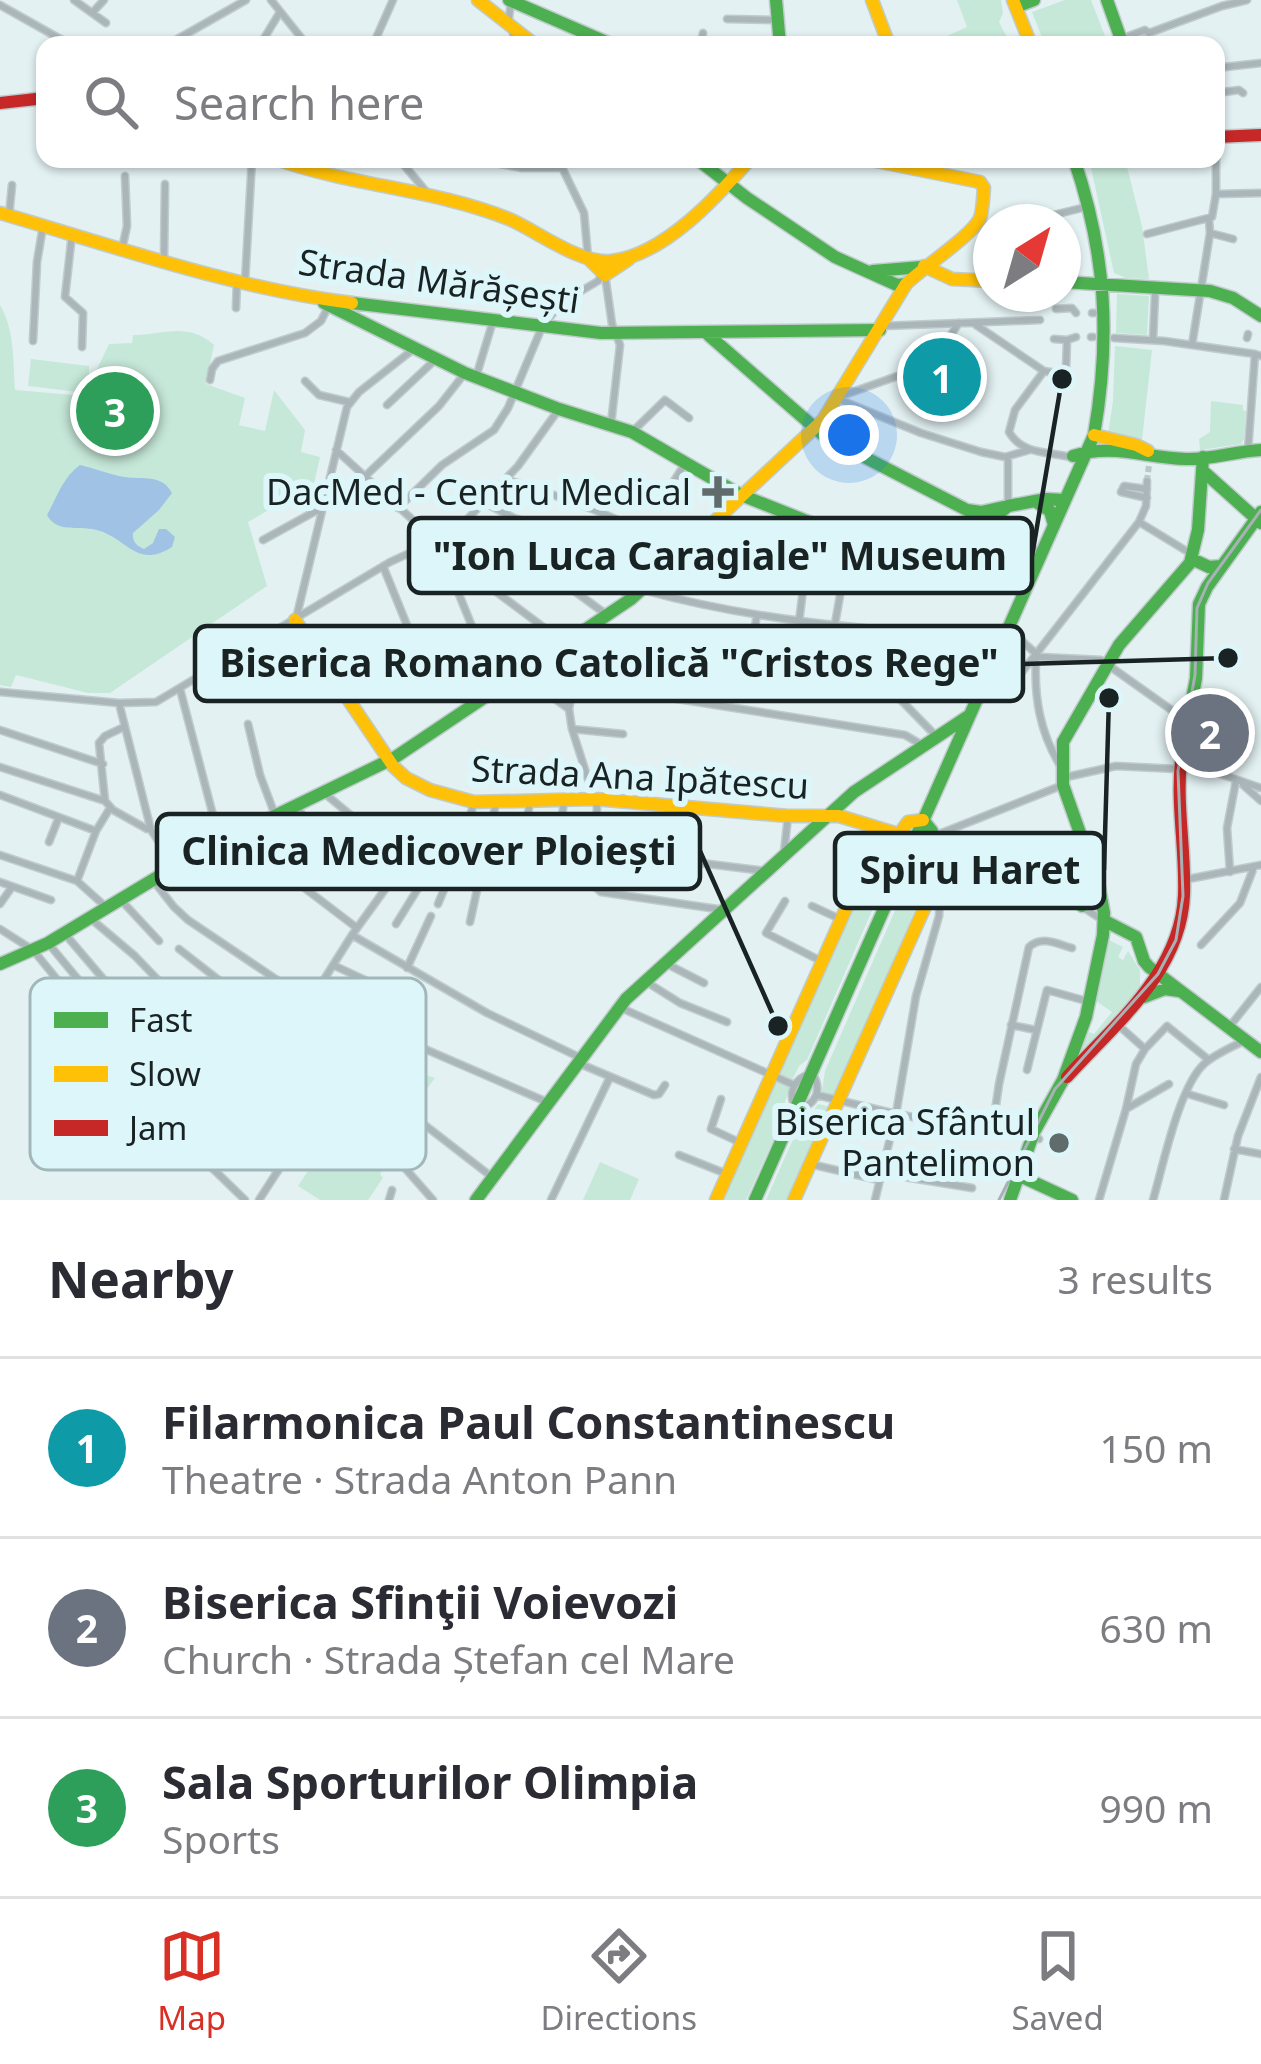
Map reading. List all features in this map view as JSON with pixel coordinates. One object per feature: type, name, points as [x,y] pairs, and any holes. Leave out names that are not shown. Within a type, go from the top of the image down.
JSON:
[{"type":"main road","points":[[478,0],[524,36]]},
{"type":"main road","points":[[510,0],[592,36]]},
{"type":"main road","points":[[776,0],[779,36]]},
{"type":"main road","points":[[872,0],[886,36]]},
{"type":"main road","points":[[1027,36],[1014,3],[1034,0]]},
{"type":"main road","points":[[1107,0],[1119,36]]},
{"type":"main road","points":[[0,103],[36,99]]},
{"type":"main road","points":[[1225,140],[1261,135]]},
{"type":"main road","points":[[298,168],[428,195],[501,217],[602,268],[682,224],[742,168]]},
{"type":"main road","points":[[709,168],[835,257],[900,281]]},
{"type":"main road","points":[[938,168],[980,181],[984,204]]},
{"type":"main road","points":[[755,1200],[1054,525],[1080,456],[1094,434],[1100,398],[1103,284],[1077,168]]},
{"type":"main road","name":"Strada Mărășești","points":[[5,215],[314,298],[616,333],[881,328]]},
{"type":"main road","points":[[0,964],[48,943],[220,842],[388,761],[637,595],[816,428],[881,328],[900,281],[973,229]]},
{"type":"main road","points":[[924,266],[952,279],[973,280]]},
{"type":"main road","points":[[1081,283],[1201,290],[1233,298],[1261,316]]},
{"type":"main road","points":[[314,298],[470,375],[632,432],[741,495],[850,538],[881,544],[965,529],[991,520],[1008,506]]},
{"type":"main road","points":[[365,323],[371,305]]},
{"type":"main road","points":[[704,331],[837,443],[967,510],[1064,500]]},
{"type":"main road","points":[[1094,434],[1199,462],[1256,451]]},
{"type":"main road","points":[[1080,456],[1104,448],[1147,450]]},
{"type":"main road","points":[[1064,1080],[1160,975],[1182,918],[1179,765],[1196,678],[1200,600],[1259,518],[1199,462]]},
{"type":"main road","points":[[1010,1200],[1064,1080],[1090,1002],[1105,921],[1100,891],[1062,777],[1064,737],[1130,631],[1192,559],[1201,509],[1199,462]]},
{"type":"main road","points":[[1035,501],[1050,512],[1054,525]]},
{"type":"main road","points":[[965,529],[970,520],[967,510]]},
{"type":"main road","points":[[1192,559],[1221,566]]},
{"type":"main road","points":[[296,620],[388,761]]},
{"type":"main road","points":[[476,1200],[619,1007],[645,981],[825,816],[973,709]]},
{"type":"main road","points":[[936,736],[958,742]]},
{"type":"main road","name":"Strada Ana Ipătescu","points":[[388,761],[418,784],[474,802],[595,799],[825,816],[848,818],[897,838]]},
{"type":"main road","points":[[845,800],[842,809],[848,818]]},
{"type":"main road","points":[[716,1200],[868,861],[897,838],[908,822],[923,820]]},
{"type":"main road","points":[[794,1200],[935,882],[923,820]]},
{"type":"main road","points":[[897,838],[899,854],[906,861],[914,862],[930,847]]},
{"type":"main road","points":[[1082,906],[1100,891]]},
{"type":"main road","points":[[1105,921],[1136,938],[1144,961],[1139,1000]]},
{"type":"main road","points":[[1173,950],[1174,978],[1181,992]]},
{"type":"main road","points":[[1144,961],[1260,1050]]},
{"type":"main road","points":[[1139,1000],[1159,990],[1181,992]]},
{"type":"main road","points":[[1036,1139],[1076,1069]]},
{"type":"main road","points":[[1021,1174],[1072,1200]]},
{"type":"street","points":[[74,0],[106,23]]},
{"type":"street","points":[[92,13],[104,0]]},
{"type":"street","points":[[183,36],[246,0]]},
{"type":"street","points":[[377,36],[393,0]]},
{"type":"street","points":[[510,0],[513,36]]},
{"type":"street","points":[[1129,36],[1247,0]]},
{"type":"street","points":[[264,36],[277,4]]},
{"type":"street","points":[[277,4],[300,36]]},
{"type":"street","points":[[0,5],[55,36]]},
{"type":"street","points":[[727,20],[777,20]]},
{"type":"street","points":[[1225,67],[1261,63]]},
{"type":"street","points":[[1225,92],[1243,94]]},
{"type":"street","points":[[236,308],[251,168]]},
{"type":"street","points":[[406,168],[428,195]]},
{"type":"street","points":[[522,168],[563,168],[584,213],[620,345],[611,424]]},
{"type":"street","points":[[1147,233],[1209,219],[1216,168]]},
{"type":"street","points":[[122,249],[127,226],[125,176]]},
{"type":"street","points":[[164,261],[165,184]]},
{"type":"street","points":[[5,215],[12,185]]},
{"type":"street","points":[[1216,194],[1261,193]]},
{"type":"street","points":[[1081,208],[1089,206]]},
{"type":"street","points":[[1192,345],[1209,219]]},
{"type":"street","points":[[33,341],[43,226]]},
{"type":"street","points":[[1210,233],[1233,239]]},
{"type":"street","points":[[71,234],[65,297],[83,313],[82,347]]},
{"type":"street","points":[[398,508],[442,464],[488,436],[500,422],[542,327],[561,303],[598,281],[602,268]]},
{"type":"street","points":[[1153,340],[1155,295]]},
{"type":"street","points":[[210,380],[218,361],[305,333],[321,321],[329,305]]},
{"type":"street","name":"Strada Mărășești","points":[[881,328],[1040,320]]},
{"type":"street","points":[[262,540],[364,478],[470,375],[494,321]]},
{"type":"street","points":[[994,338],[996,321]]},
{"type":"street","points":[[839,398],[920,368],[939,352],[959,323]]},
{"type":"street","points":[[973,323],[1057,374],[1064,372],[1072,338],[1054,339]]},
{"type":"street","points":[[1114,338],[1251,347],[1256,451]]},
{"type":"street","points":[[296,620],[349,402],[415,348]]},
{"type":"street","points":[[387,405],[436,359]]},
{"type":"street","points":[[1044,370],[1015,410],[1009,432],[1019,446],[1029,450],[1080,456]]},
{"type":"street","points":[[305,381],[319,395],[349,402]]},
{"type":"street","points":[[839,398],[921,434],[981,452],[1008,457],[1029,450]]},
{"type":"street","points":[[632,432],[665,400],[689,418]]},
{"type":"street","points":[[0,692],[152,704],[383,566],[454,532],[506,479],[560,409]]},
{"type":"street","points":[[336,450],[437,542],[566,644]]},
{"type":"street","points":[[1008,457],[1008,506]]},
{"type":"street","points":[[662,491],[669,490],[686,462]]},
{"type":"street","points":[[506,479],[610,514],[679,556]]},
{"type":"street","points":[[350,489],[378,491]]},
{"type":"street","points":[[973,709],[1008,685],[1036,656],[1139,522],[1147,489]]},
{"type":"street","points":[[484,502],[514,518],[585,540]]},
{"type":"street","points":[[991,520],[994,532],[1034,549]]},
{"type":"street","points":[[465,521],[543,568],[608,616]]},
{"type":"street","points":[[1139,522],[1192,559]]},
{"type":"street","points":[[1003,548],[1004,537]]},
{"type":"street","points":[[827,669],[850,538]]},
{"type":"street","points":[[437,542],[503,686]]},
{"type":"street","points":[[589,561],[637,595],[834,626],[1019,637],[1036,656],[1096,658],[1108,663],[1187,721]]},
{"type":"street","points":[[383,566],[422,680]]},
{"type":"street","points":[[754,568],[803,579],[799,622]]},
{"type":"street","points":[[750,655],[757,615]]},
{"type":"street","points":[[275,632],[290,676]]},
{"type":"street","points":[[340,686],[432,632]]},
{"type":"street","points":[[660,640],[859,676],[907,705],[936,736]]},
{"type":"street","points":[[1036,656],[1042,729],[1062,777]]},
{"type":"street","points":[[520,674],[905,735],[923,746]]},
{"type":"street","points":[[520,674],[569,709]]},
{"type":"street","points":[[574,682],[569,709],[572,729],[598,816],[595,889],[724,910]]},
{"type":"street","points":[[180,689],[220,842]]},
{"type":"street","points":[[119,704],[151,830],[175,866]]},
{"type":"street","points":[[248,724],[275,815]]},
{"type":"street","points":[[77,880],[107,805],[100,740],[124,727]]},
{"type":"street","points":[[572,729],[623,734]]},
{"type":"street","points":[[0,730],[103,764]]},
{"type":"street","points":[[930,847],[1062,777],[1116,766],[1179,765],[1261,788]]},
{"type":"street","points":[[0,767],[107,805],[151,830]]},
{"type":"street","points":[[1238,782],[1261,801]]},
{"type":"street","points":[[1230,872],[1227,828],[1238,782]]},
{"type":"street","points":[[323,792],[445,887]]},
{"type":"street","points":[[0,795],[96,831]]},
{"type":"street","points":[[556,862],[564,801]]},
{"type":"street","points":[[438,904],[461,850],[474,802]]},
{"type":"street","points":[[470,922],[496,802]]},
{"type":"street","points":[[521,855],[530,802]]},
{"type":"street","points":[[296,805],[334,844]]},
{"type":"street","points":[[784,853],[788,816]]},
{"type":"street","points":[[49,842],[59,817]]},
{"type":"street","points":[[247,829],[269,861],[355,931],[425,978]]},
{"type":"street","points":[[930,847],[1061,893],[1105,921]]},
{"type":"street","points":[[596,850],[765,871]]},
{"type":"street","points":[[0,855],[77,880],[106,907]]},
{"type":"street","points":[[324,978],[407,859]]},
{"type":"street","points":[[1183,880],[1258,866]]},
{"type":"street","points":[[1201,944],[1240,903],[1258,866]]},
{"type":"street","points":[[396,925],[427,874]]},
{"type":"street","points":[[152,879],[188,920],[274,978]]},
{"type":"street","points":[[0,882],[51,900]]},
{"type":"street","points":[[874,1200],[896,1114],[916,996],[939,916],[935,882]]},
{"type":"street","points":[[0,904],[12,887]]},
{"type":"street","points":[[120,899],[159,940]]},
{"type":"street","points":[[785,901],[766,933],[820,961]]},
{"type":"street","points":[[812,906],[840,919]]},
{"type":"street","points":[[407,968],[431,916]]},
{"type":"street","points":[[90,918],[156,978]]},
{"type":"street","points":[[0,928],[33,950],[56,978]]},
{"type":"street","points":[[64,934],[103,978]]},
{"type":"street","points":[[992,1132],[1029,947],[1043,940],[1072,948]]},
{"type":"street","points":[[48,943],[77,978]]},
{"type":"street","points":[[179,949],[216,978]]},
{"type":"street","points":[[333,964],[362,978]]},
{"type":"street","points":[[665,964],[704,983]]},
{"type":"street","points":[[426,978],[610,1077],[654,1095],[665,1085]]},
{"type":"street","points":[[645,981],[680,1003],[727,1022]]},
{"type":"street","points":[[1229,1028],[1261,987]]},
{"type":"street","points":[[1028,1070],[1047,990],[1090,1002]]},
{"type":"street","points":[[619,1007],[794,1085]]},
{"type":"street","points":[[1118,1024],[1145,1049]]},
{"type":"street","points":[[1011,1025],[1036,1030]]},
{"type":"street","points":[[1099,1200],[1136,1064],[1145,1049],[1169,1027],[1209,1060]]},
{"type":"street","points":[[1153,1200],[1186,1094],[1200,1069],[1246,1040]]},
{"type":"street","points":[[426,1049],[548,1103]]},
{"type":"street","points":[[812,1073],[817,1095],[811,1105],[796,1109],[794,1085],[812,1073]]},
{"type":"street","points":[[551,1200],[610,1077]]},
{"type":"street","points":[[1224,1200],[1234,1149],[1261,1077]]},
{"type":"street","points":[[1126,1109],[1169,1084]]},
{"type":"street","points":[[1186,1094],[1224,1105]]},
{"type":"street","points":[[817,1095],[1036,1139]]},
{"type":"street","points":[[721,1099],[711,1130],[741,1143]]},
{"type":"street","points":[[426,1126],[492,1177]]},
{"type":"street","points":[[1234,1149],[1261,1154]]},
{"type":"street","points":[[679,1155],[727,1174]]},
{"type":"street","points":[[810,1164],[971,1188]]},
{"type":"street","points":[[214,1170],[245,1200]]},
{"type":"street","points":[[407,1170],[434,1200]]},
{"type":"street","points":[[259,1200],[278,1171]]},
{"type":"street","points":[[388,1200],[392,1190]]},
{"type":"green space","points":[[957,0],[1001,0],[999,22],[1006,36],[947,36],[967,27]]},
{"type":"green space","points":[[1065,0],[1091,0],[1105,36],[1041,36],[1032,12]]},
{"type":"green space","points":[[1091,168],[1127,168],[1142,226],[1149,279],[1114,273]]},
{"type":"green space","points":[[1117,294],[1149,296],[1147,335],[1116,333]]},
{"type":"green space","points":[[0,305],[11,335],[15,390],[86,396],[28,386],[31,359],[89,366],[89,386],[109,344],[132,343],[133,335],[195,333],[214,345],[206,384],[245,398],[239,425],[265,431],[274,390],[305,430],[301,452],[320,457],[314,484],[248,522],[267,586],[110,693],[88,693],[16,675],[11,687],[0,685]]},
{"type":"green space","points":[[1115,346],[1152,350],[1142,440],[1108,434]]},
{"type":"green space","points":[[1211,401],[1243,405],[1241,444],[1200,450],[1199,439],[1210,432]]},
{"type":"green space","points":[[891,850],[894,860],[807,1060],[792,1080],[778,1074],[864,875],[873,859]]},
{"type":"green space","points":[[925,870],[927,882],[835,1096],[822,1091],[825,1071],[911,874]]},
{"type":"green space","points":[[1109,940],[1123,947],[1118,957],[1123,960],[1128,951],[1140,970],[1140,988],[1079,1054],[1089,1032],[1094,1034],[1112,1012],[1096,1001]]},
{"type":"green space","points":[[775,1080],[790,1088],[787,1109],[746,1200],[721,1200]]},
{"type":"green space","points":[[818,1104],[831,1107],[789,1200],[766,1200],[802,1119]]},
{"type":"green space","points":[[600,1162],[639,1179],[630,1200],[583,1200]]},
{"type":"green space","points":[[309,1170],[383,1170],[383,1178],[368,1200],[320,1200],[298,1186]]},
{"type":"water","points":[[80,465],[167,486],[172,493],[133,536],[144,549],[159,529],[166,529],[175,537],[172,547],[142,554],[100,531],[52,521],[47,515],[57,494]]},
{"type":"tunnel","points":[[1147,481],[1149,465]]},
{"type":"tram line","points":[[999,1200],[1055,1089],[1158,974],[1176,940],[1183,896],[1178,771],[1195,675],[1197,608],[1208,583],[1261,510]]},
{"type":"traffic: fast","points":[[509,0],[592,36]]},
{"type":"traffic: fast","points":[[776,0],[779,36]]},
{"type":"traffic: fast","points":[[1016,7],[1034,0]]},
{"type":"traffic: fast","points":[[1107,0],[1120,36]]},
{"type":"traffic: fast","points":[[709,168],[835,257],[897,285],[906,284]]},
{"type":"traffic: fast","points":[[755,1200],[1094,435],[1103,364],[1102,296],[1093,228],[1077,168]]},
{"type":"traffic: fast","points":[[873,271],[922,267]]},
{"type":"traffic: fast","points":[[1081,283],[1210,291],[1233,298],[1261,316]]},
{"type":"traffic: fast","points":[[324,303],[465,373],[632,432],[741,495],[857,541],[881,544],[960,530],[991,520],[1008,506],[1064,500]]},
{"type":"traffic: fast","points":[[352,303],[601,333],[880,330]]},
{"type":"traffic: fast","points":[[705,332],[837,443],[967,510],[1008,506]]},
{"type":"traffic: fast","points":[[1073,456],[1115,451],[1195,459],[1261,450]]},
{"type":"traffic: fast","points":[[1010,1200],[1034,1132],[1063,1080],[1086,1017],[1103,935],[1099,887],[1063,785],[1063,742],[1119,645],[1190,563],[1198,530],[1203,457]]},
{"type":"traffic: fast","points":[[1203,471],[1261,523]]},
{"type":"traffic: fast","points":[[1035,501],[1050,511],[1054,525]]},
{"type":"traffic: fast","points":[[1183,748],[1196,678],[1199,604],[1261,512]]},
{"type":"traffic: fast","points":[[1192,559],[1209,567],[1221,566]]},
{"type":"traffic: fast","points":[[0,964],[48,943],[196,854],[394,758],[631,599],[656,576]]},
{"type":"traffic: fast","points":[[476,1200],[626,999],[854,792],[970,715]]},
{"type":"traffic: fast","points":[[906,861],[920,860],[932,847],[932,831],[923,820]]},
{"type":"traffic: fast","points":[[1082,906],[1100,891]]},
{"type":"traffic: fast","points":[[1105,921],[1136,937],[1149,967],[1261,1052]]},
{"type":"traffic: fast","points":[[1144,997],[1165,989],[1179,991]]},
{"type":"traffic: fast","points":[[1020,1176],[1072,1200]]},
{"type":"traffic: slow","points":[[478,0],[524,36]]},
{"type":"traffic: slow","points":[[872,0],[886,36]]},
{"type":"traffic: slow","points":[[1013,0],[1027,36]]},
{"type":"traffic: slow","points":[[307,168],[481,209],[599,261],[631,257],[669,237],[742,168]]},
{"type":"traffic: slow","points":[[656,576],[823,420],[906,284],[980,218],[984,188],[980,182],[911,168]]},
{"type":"traffic: slow","points":[[0,213],[219,277],[352,303]]},
{"type":"traffic: slow","points":[[588,258],[605,275],[629,259]]},
{"type":"traffic: slow","points":[[924,266],[952,279],[973,280]]},
{"type":"traffic: slow","points":[[1094,435],[1148,451]]},
{"type":"traffic: slow","points":[[295,620],[393,766],[430,790],[474,802],[595,799],[839,816],[898,834]]},
{"type":"traffic: slow","points":[[906,861],[899,851],[898,836],[908,822],[923,820]]},
{"type":"traffic: slow","points":[[716,1200],[864,868],[873,855],[896,843]]},
{"type":"traffic: slow","points":[[794,1200],[936,882],[925,857]]},
{"type":"traffic: jam","points":[[0,103],[36,99]]},
{"type":"traffic: jam","points":[[1225,137],[1261,135]]},
{"type":"traffic: jam","points":[[1067,1077],[1142,995],[1171,948],[1180,923],[1183,748]]},
{"type":"place","name":"Filarmonica Paul Constantinescu","points":[[942,377]]},
{"type":"place","name":"\"Ion Luca Caragiale\" Museum","points":[[1062,379]]},
{"type":"place","name":"Sala Sporturilor Olimpia","points":[[115,411]]},
{"type":"place","name":"DacMed - Centru Medical","points":[[718,492]]},
{"type":"place","name":"Biserica Romano Catolică \"Cristos Rege\"","points":[[1228,658]]},
{"type":"place","name":"Spiru Haret","points":[[1109,698]]},
{"type":"place","name":"Biserica Sfinţii Voievozi","points":[[1210,733]]},
{"type":"place","name":"Clinica Medicover Ploiești","points":[[778,1026]]},
{"type":"place","name":"Biserica Sfântul Pantelimon","points":[[1059,1143]]}]
